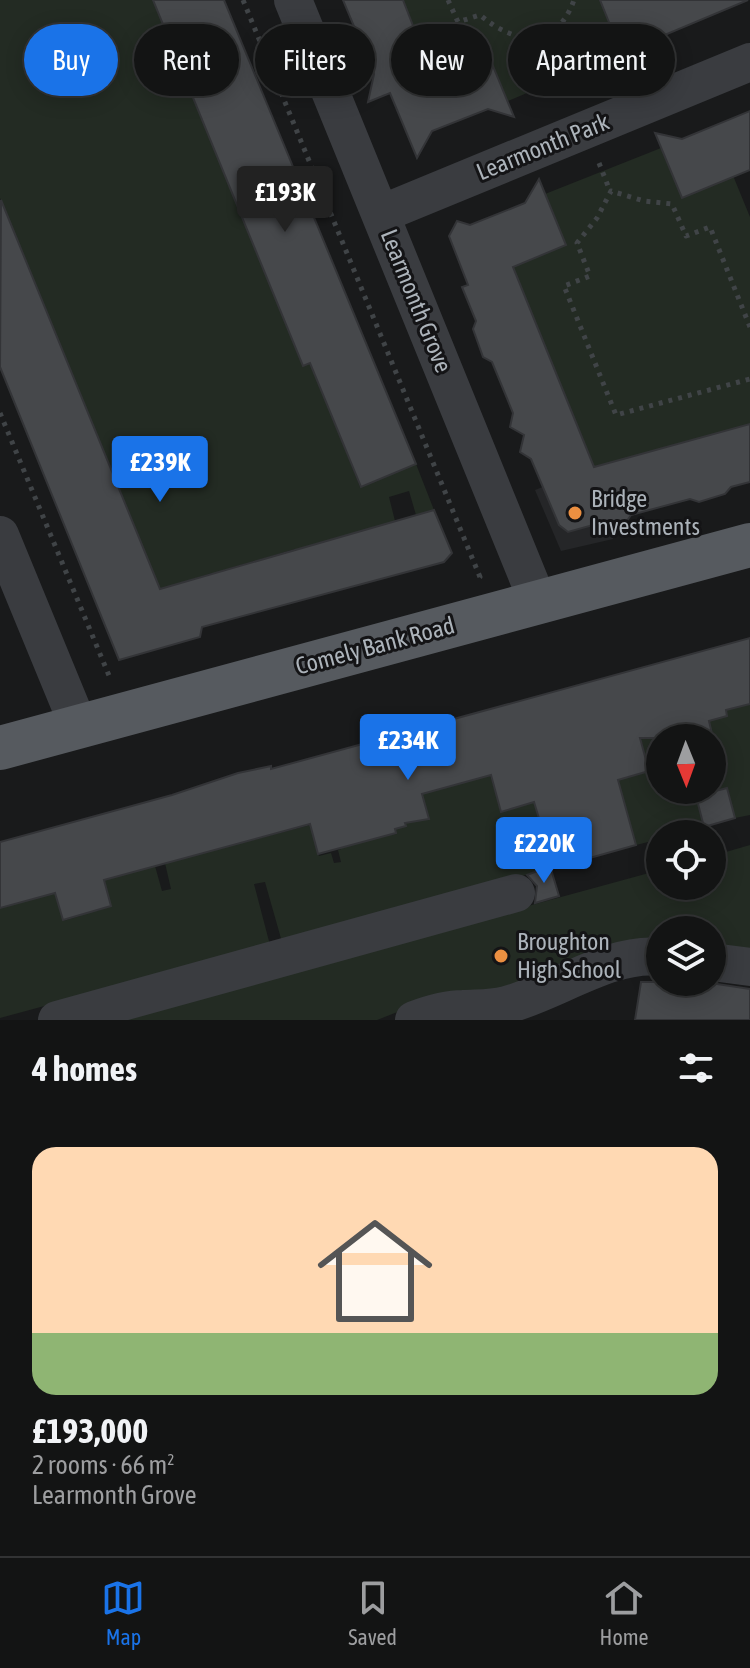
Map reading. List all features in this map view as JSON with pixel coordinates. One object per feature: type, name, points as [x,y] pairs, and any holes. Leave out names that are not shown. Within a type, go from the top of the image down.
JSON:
[{"type":"main road","name":"Comely Bank Road","points":[[0,748],[750,545]]},
{"type":"street","name":"Learmonth Grove","points":[[293,0],[538,602]]},
{"type":"street","name":"Learmonth Park","points":[[381,214],[750,62]]},
{"type":"street","points":[[0,535],[79,727]]},
{"type":"street","points":[[57,1020],[516,893]]},
{"type":"street","points":[[414,1020],[460,1008],[484,1009],[518,1002],[611,965],[646,958]]},
{"type":"street","points":[[726,964],[750,967]]},
{"type":"path","points":[[243,0],[480,577],[470,587]]},
{"type":"path","points":[[448,0],[458,22],[480,15],[508,34]]},
{"type":"path","points":[[559,24],[568,16],[574,0]]},
{"type":"path","points":[[572,96],[577,108]]},
{"type":"path","points":[[603,172],[611,191]]},
{"type":"path","points":[[611,191],[644,201],[672,204],[686,236],[710,227],[750,327]]},
{"type":"path","points":[[611,191],[593,224],[577,243],[590,276],[564,286],[616,415],[750,379]]},
{"type":"path","points":[[0,413],[112,683]]},
{"type":"shaded area","points":[[0,0],[153,0],[163,24],[134,24],[134,96],[192,96],[303,366],[310,363],[322,392],[343,384],[326,402],[360,487],[416,464],[434,510],[416,515],[409,491],[389,497],[396,541],[378,526],[307,546],[312,567],[301,570],[295,549],[224,570],[228,589],[217,592],[212,573],[154,591],[153,572],[0,198]]},
{"type":"shaded area","points":[[403,0],[605,0],[601,2],[610,24],[508,24],[508,96],[520,96],[508,101],[492,64],[492,24],[404,24],[411,21]]},
{"type":"shaded area","points":[[661,148],[682,198],[724,180],[725,156],[750,217],[750,428],[640,454],[572,476],[590,456],[512,266],[566,245],[545,194]]},
{"type":"shaded area","points":[[596,466],[613,539],[561,551],[535,490]]},
{"type":"shaded area","points":[[715,671],[732,708],[750,704],[750,815],[735,818],[726,788],[726,724],[703,722],[727,715]]},
{"type":"shaded area","points":[[646,738],[646,759],[642,743],[635,741]]},
{"type":"shaded area","points":[[646,772],[646,804],[698,804],[702,820],[646,820],[646,842],[636,845],[628,816],[593,827],[601,855],[554,868],[550,866],[282,942],[265,882],[254,884],[270,945],[0,1018],[0,908],[55,893],[63,921],[80,916],[79,909],[97,911],[111,906],[104,880],[155,866],[162,891],[171,889],[165,863],[310,825],[319,856],[331,853],[334,863],[341,862],[338,850],[341,849],[332,819],[379,806],[387,835],[396,834],[395,829],[406,825],[399,800],[428,818],[422,794],[490,775],[501,811]]},
{"type":"shaded area","name":"Broughton High School","points":[[750,845],[750,952],[726,948],[726,916],[646,916],[646,939],[636,939],[492,995],[451,991],[377,1020],[110,1020],[646,874],[646,900],[726,900],[726,852]]},
{"type":"building","points":[[153,0],[224,0],[234,24],[163,24]]},
{"type":"building","points":[[343,0],[403,0],[412,24],[391,24],[391,95],[390,93],[368,102],[369,96],[375,96],[375,24],[353,24]]},
{"type":"building","points":[[600,0],[748,0],[675,31],[675,24],[610,24]]},
{"type":"building","points":[[239,36],[255,75],[255,96],[264,96],[416,464],[361,487],[310,363],[303,366],[192,96],[239,96]]},
{"type":"building","points":[[492,64],[514,117],[488,109],[432,131],[417,158],[391,96],[492,96]]},
{"type":"building","points":[[750,111],[750,170],[682,198],[655,133],[682,139]]},
{"type":"building","points":[[539,179],[566,245],[513,267],[594,467],[750,424],[750,482],[699,502],[690,499],[631,515],[624,525],[611,520],[568,532],[559,525],[531,459],[520,452],[524,435],[510,427],[513,413],[492,362],[483,357],[473,329],[476,321],[462,287],[468,285],[449,236],[457,221],[470,225],[525,203]]},
{"type":"building","points":[[1,200],[160,589],[434,510],[452,553],[444,562],[202,627],[200,637],[119,660],[0,367]]},
{"type":"building","points":[[750,638],[750,704],[726,710],[727,716],[709,721],[710,724],[646,724],[646,738],[640,738],[646,772],[618,780],[636,845],[554,868],[534,802],[501,812],[491,775],[422,794],[429,819],[405,823],[406,826],[395,829],[396,833],[318,854],[310,824],[104,880],[111,906],[63,920],[55,893],[0,908],[0,842],[172,795],[238,773],[271,766],[271,769]]},
{"type":"building","points":[[726,788],[735,818],[702,820],[698,804],[726,804]]},
{"type":"building","points":[[550,866],[559,896],[535,903],[537,886],[527,875]]},
{"type":"building","points":[[641,982],[646,982],[646,996],[726,996],[726,985],[750,989],[750,1020],[635,1020]]},
{"type":"place","name":"Bridge Investments","points":[[575,513]]},
{"type":"place","name":"Broughton High School","points":[[501,956]]}]
